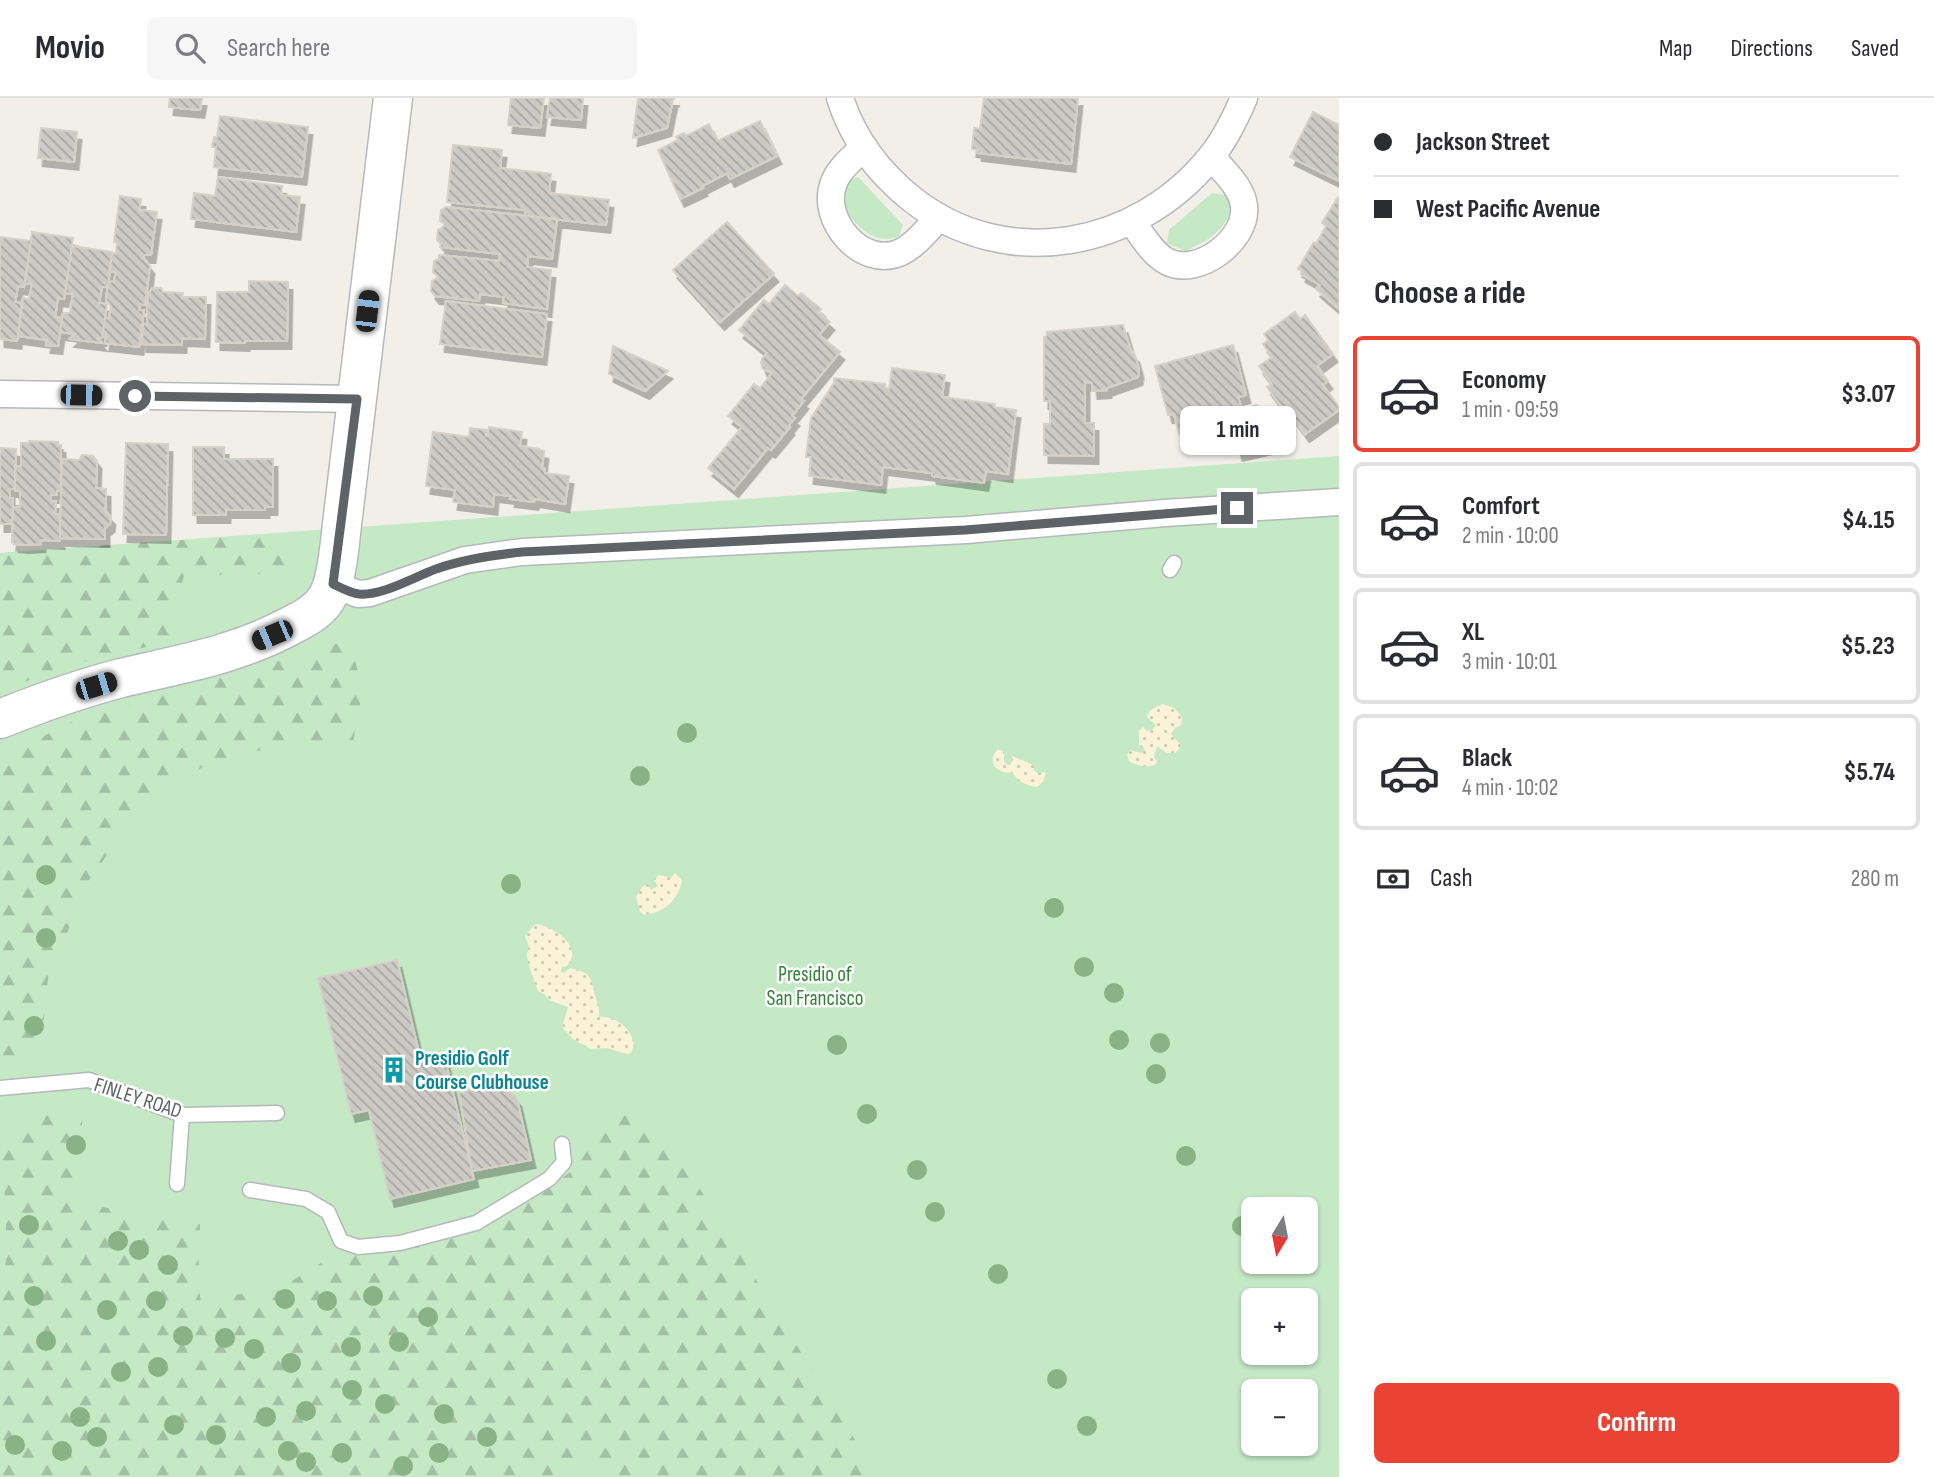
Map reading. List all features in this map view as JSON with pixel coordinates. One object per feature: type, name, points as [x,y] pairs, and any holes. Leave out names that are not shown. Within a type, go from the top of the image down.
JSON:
[{"type":"street","points":[[0,719],[48,700],[120,679],[237,650],[308,617],[326,600],[333,584],[393,98]]},
{"type":"street","points":[[840,98],[856,135],[874,162],[897,187],[924,208],[954,225],[986,236],[1017,242],[1048,243],[1086,237],[1132,222],[1175,194],[1212,157],[1244,98]]},
{"type":"street","points":[[864,147],[841,170],[833,183],[830,196],[834,218],[848,238],[867,251],[889,256],[909,247],[939,217]]},
{"type":"street","points":[[1132,222],[1169,263],[1192,265],[1215,255],[1225,247],[1239,229],[1244,217],[1244,207],[1236,187],[1212,157]]},
{"type":"street","points":[[0,394],[357,399]]},
{"type":"street","points":[[333,584],[358,594],[370,593],[465,561],[522,552],[965,530],[1339,502]]},
{"type":"lane","name":"FINLEY ROAD","points":[[0,1088],[89,1080],[183,1115],[277,1113]]},
{"type":"lane","points":[[177,1184],[183,1115]]},
{"type":"lane","points":[[250,1190],[306,1199],[328,1212],[341,1241],[358,1247],[400,1243],[476,1223],[549,1180],[564,1162],[562,1144]]},
{"type":"green space","points":[[858,177],[903,225],[899,236],[890,239],[875,237],[861,228],[843,209],[846,185],[848,181]]},
{"type":"green space","points":[[1212,193],[1225,195],[1232,210],[1218,231],[1185,251],[1167,243],[1169,230]]},
{"type":"green space","name":"Presidio of San Francisco","points":[[1339,456],[1339,1477],[0,1477],[0,553]]},
{"type":"green space","points":[[264,534],[294,574],[184,575],[168,642],[73,664],[0,691],[0,553]]},
{"type":"green space","points":[[349,640],[363,689],[350,759],[341,744],[297,742],[209,762],[163,797],[121,835],[90,879],[48,978],[40,1059],[0,1059],[0,768],[3,762],[62,725]]},
{"type":"green space","points":[[614,1110],[669,1139],[878,1477],[596,1477],[581,1455],[550,1477],[0,1477],[0,1292],[7,1256],[3,1156],[35,1112],[83,1112],[76,1199],[91,1205],[200,1224],[198,1284],[201,1302],[285,1285],[363,1237],[475,1239],[576,1168]]},
{"type":"sand","points":[[1163,704],[1174,708],[1182,717],[1181,725],[1171,734],[1181,745],[1176,753],[1167,753],[1157,746],[1155,765],[1142,766],[1129,761],[1127,755],[1130,750],[1142,753],[1145,750],[1139,745],[1139,731],[1143,727],[1147,731],[1153,729],[1156,725],[1147,717],[1150,710]]},
{"type":"sand","points":[[998,749],[1004,752],[1007,765],[1010,765],[1012,756],[1034,766],[1034,771],[1038,773],[1046,772],[1043,782],[1037,787],[1030,786],[1020,781],[1013,773],[998,770],[993,759]]},
{"type":"sand","points":[[675,873],[682,880],[674,900],[658,911],[644,915],[636,897],[642,887],[648,884],[651,890],[658,886],[654,880],[659,875],[671,878]]},
{"type":"sand","points":[[537,924],[552,929],[570,945],[571,959],[567,966],[562,967],[561,972],[564,973],[570,968],[589,976],[599,1017],[613,1019],[625,1027],[633,1039],[631,1053],[607,1048],[591,1049],[573,1039],[562,1027],[568,1007],[549,1000],[538,991],[528,963],[529,947],[525,936]]},
{"type":"building","points":[[170,98],[202,98],[200,110],[169,107]]},
{"type":"building","points":[[511,98],[544,98],[540,128],[508,125]]},
{"type":"building","points":[[550,98],[583,98],[581,120],[547,117]]},
{"type":"building","points":[[638,98],[675,98],[667,128],[633,138]]},
{"type":"building","points":[[984,98],[1078,98],[1071,164],[977,153],[978,150],[972,149],[974,128],[980,129]]},
{"type":"building","points":[[1313,112],[1339,125],[1339,181],[1290,157]]},
{"type":"building","points":[[220,116],[308,127],[302,177],[214,167],[216,147],[212,147],[214,137],[217,137]]},
{"type":"building","points":[[760,121],[777,156],[730,179],[727,173],[680,199],[658,150],[678,140],[676,137],[684,133],[686,136],[709,124],[717,141]]},
{"type":"building","points":[[41,128],[77,132],[74,162],[38,158]]},
{"type":"building","points":[[453,145],[502,150],[500,168],[551,174],[549,193],[609,200],[606,225],[525,216],[525,210],[447,202]]},
{"type":"building","points":[[218,177],[282,186],[281,195],[300,197],[296,232],[191,219],[194,193],[215,196]]},
{"type":"building","points":[[120,196],[141,199],[139,210],[157,212],[151,255],[143,257],[150,266],[145,305],[140,304],[139,310],[144,310],[139,347],[105,343],[106,332],[103,332],[105,318],[109,318],[111,306],[106,300],[108,283],[114,281],[116,272],[109,272],[112,253],[116,254],[117,242],[114,242]]},
{"type":"building","points":[[1338,197],[1339,309],[1316,289],[1320,285],[1301,274],[1302,271],[1298,269],[1326,226],[1322,223]]},
{"type":"building","points":[[446,207],[557,219],[552,259],[528,256],[527,267],[551,270],[547,309],[503,303],[504,297],[480,294],[479,301],[435,296],[431,291],[432,281],[438,276],[433,272],[434,261],[439,259],[439,255],[499,261],[500,254],[440,247],[441,244],[437,240],[438,230],[444,224],[440,221],[441,210]]},
{"type":"building","points":[[727,222],[774,274],[720,322],[673,270]]},
{"type":"building","points":[[32,232],[73,238],[64,299],[58,298],[55,317],[62,318],[58,346],[46,345],[47,340],[18,336],[23,298],[29,299],[32,284],[25,283]]},
{"type":"building","points":[[0,237],[31,241],[24,287],[18,286],[15,302],[22,303],[17,341],[0,339]]},
{"type":"building","points":[[72,246],[112,252],[108,287],[102,287],[99,303],[107,304],[102,338],[98,338],[102,343],[70,339],[75,334],[60,332],[63,313],[70,313],[73,294],[65,293]]},
{"type":"building","points":[[249,281],[288,282],[287,341],[216,342],[217,292],[249,292]]},
{"type":"building","points":[[785,285],[798,296],[801,293],[821,309],[818,312],[830,322],[819,335],[840,352],[801,399],[804,401],[792,416],[795,418],[790,427],[771,450],[768,448],[734,489],[708,468],[742,427],[728,416],[754,384],[760,388],[772,373],[763,369],[761,363],[767,353],[739,330],[764,300],[769,304]]},
{"type":"building","points":[[152,288],[161,288],[163,292],[183,293],[182,297],[206,297],[205,339],[182,338],[182,345],[142,344],[143,324],[147,324],[148,292]]},
{"type":"building","points":[[446,301],[547,314],[542,357],[440,344]]},
{"type":"building","points":[[1295,312],[1300,319],[1305,315],[1333,354],[1317,366],[1328,381],[1323,385],[1339,407],[1339,410],[1305,434],[1267,387],[1272,384],[1259,366],[1272,357],[1263,344],[1268,340],[1264,334]]},
{"type":"building","points":[[1123,325],[1131,351],[1135,355],[1138,377],[1107,390],[1093,391],[1092,383],[1085,382],[1085,423],[1094,423],[1094,456],[1044,455],[1044,424],[1050,424],[1050,401],[1044,401],[1044,337],[1047,332]]},
{"type":"building","points":[[1233,345],[1246,395],[1238,397],[1242,409],[1257,405],[1268,446],[1238,453],[1230,420],[1179,434],[1174,414],[1168,415],[1155,366]]},
{"type":"building","points":[[613,346],[668,371],[645,391],[609,374]]},
{"type":"building","points":[[892,368],[945,375],[942,397],[995,404],[994,407],[1016,410],[1008,474],[986,471],[984,483],[883,467],[881,485],[809,476],[811,457],[806,457],[811,418],[834,383],[834,378],[885,384],[885,388],[889,389]]},
{"type":"building","points":[[489,427],[522,432],[520,446],[544,451],[542,468],[545,473],[569,476],[565,504],[535,499],[534,502],[510,499],[511,496],[494,494],[493,507],[453,502],[455,490],[426,486],[433,432],[469,437],[470,428],[487,430],[488,436]]},
{"type":"building","points":[[58,442],[58,445],[61,445],[61,491],[57,491],[57,495],[51,495],[51,501],[56,501],[55,514],[60,514],[60,541],[41,540],[41,544],[25,545],[12,542],[13,507],[20,507],[20,491],[15,491],[15,466],[21,466],[21,443]]},
{"type":"building","points":[[126,443],[168,444],[166,535],[123,534]]},
{"type":"building","points":[[193,447],[224,447],[224,459],[273,459],[273,507],[265,507],[265,510],[226,510],[226,515],[193,515]]},
{"type":"building","points":[[0,448],[16,449],[15,489],[10,489],[10,498],[13,498],[12,524],[0,524]]},
{"type":"building","points":[[82,455],[93,456],[97,461],[96,488],[106,489],[105,511],[111,517],[110,524],[105,528],[105,539],[60,538],[62,459],[79,460]]},
{"type":"building","name":"Presidio Golf Course Clubhouse","points":[[397,960],[421,1061],[444,1055],[474,1179],[390,1199],[369,1110],[351,1114],[318,978]]},
{"type":"building","points":[[501,1082],[517,1099],[531,1160],[472,1171],[459,1093]]},
{"type":"place","name":"Presidio Golf Course Clubhouse","points":[[394,1070]]},
{"type":"route","points":[[135,396],[357,399],[333,584],[358,594],[385,589],[465,561],[522,552],[965,530],[1237,508]]}]
